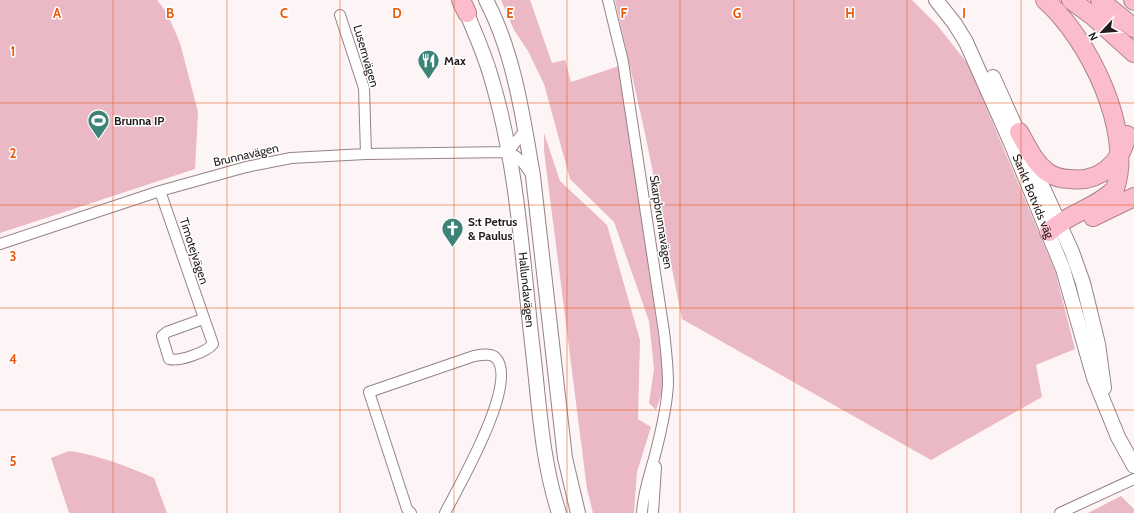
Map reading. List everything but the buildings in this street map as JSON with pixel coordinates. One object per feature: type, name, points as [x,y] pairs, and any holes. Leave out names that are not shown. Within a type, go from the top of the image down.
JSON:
[{"type":"highway","points":[[1045,0],[1070,24],[1090,48],[1117,88],[1130,118],[1133,137],[1128,165],[1124,176],[1106,197],[1057,229]]},
{"type":"highway","points":[[1071,0],[1094,17],[1134,53]]},
{"type":"highway","points":[[1100,0],[1134,28]]},
{"type":"highway","points":[[1019,132],[1037,161],[1048,173],[1060,178],[1087,180],[1101,175],[1113,164],[1121,152],[1126,138],[1130,118]]},
{"type":"highway","points":[[1057,229],[1134,197]]},
{"type":"main road","name":"Hallundavägen","points":[[486,0],[508,58],[525,130],[533,176],[565,458],[578,513]]},
{"type":"main road","name":"Sankt Botvids väg","points":[[936,0],[955,24],[977,63],[1057,229]]},
{"type":"main road","name":"Sankt Botvids väg","points":[[949,0],[980,52],[1019,132],[1057,229],[1094,378],[1118,437],[1134,466]]},
{"type":"main road","name":"Hallundavägen","points":[[463,4],[479,39],[491,78],[508,152],[516,197],[546,462],[558,513]]},
{"type":"street","name":"Skarpbrunnavägen","points":[[608,0],[623,62],[664,332],[668,384],[657,449],[653,513]]},
{"type":"street","name":"Lusernvägen","points":[[340,15],[364,88],[366,154]]},
{"type":"street","points":[[525,130],[508,152],[516,155],[522,160],[533,176]]},
{"type":"street","name":"Brunnavägen","points":[[0,244],[160,191],[246,167],[291,158],[366,154],[508,152]]},
{"type":"street","name":"Timotejvägen","points":[[160,191],[203,319],[207,324],[213,344],[209,349],[176,361],[169,359],[162,336],[166,332],[203,319]]},
{"type":"street","points":[[411,513],[407,509],[369,392],[474,356],[486,354],[494,357],[500,365],[503,375],[493,414],[445,513]]},
{"type":"street","name":"Skarpbrunnavägen","points":[[642,513],[645,491],[657,449]]},
{"type":"street","points":[[1060,513],[1134,479]]},
{"type":"shaded area","name":"Brunna IP","points":[[0,0],[157,0],[167,13],[180,43],[198,112],[195,169],[0,233]]},
{"type":"shaded area","points":[[501,0],[530,0],[552,63],[565,60],[571,82],[619,66],[665,383],[656,410],[649,403],[654,369],[649,321],[614,222],[570,179],[544,84],[528,51],[514,30]]},
{"type":"shaded area","points":[[615,0],[912,0],[937,25],[968,64],[1055,271],[1075,349],[1036,365],[1042,397],[931,460],[682,319],[646,138]]},
{"type":"shaded area","points":[[544,133],[560,181],[607,225],[640,340],[638,419],[651,427],[637,472],[634,513],[593,513],[587,489],[544,151]]},
{"type":"shaded area","points":[[69,451],[102,458],[154,478],[167,513],[69,513],[51,458]]},
{"type":"shaded area","points":[[1121,496],[1134,509],[1134,513],[1088,513]]},
{"type":"place","name":"Max","points":[[429,80]]},
{"type":"place","name":"Brunna IP","points":[[98,140]]},
{"type":"place","name":"S:t Petrus & Paulus","points":[[452,248]]}]
